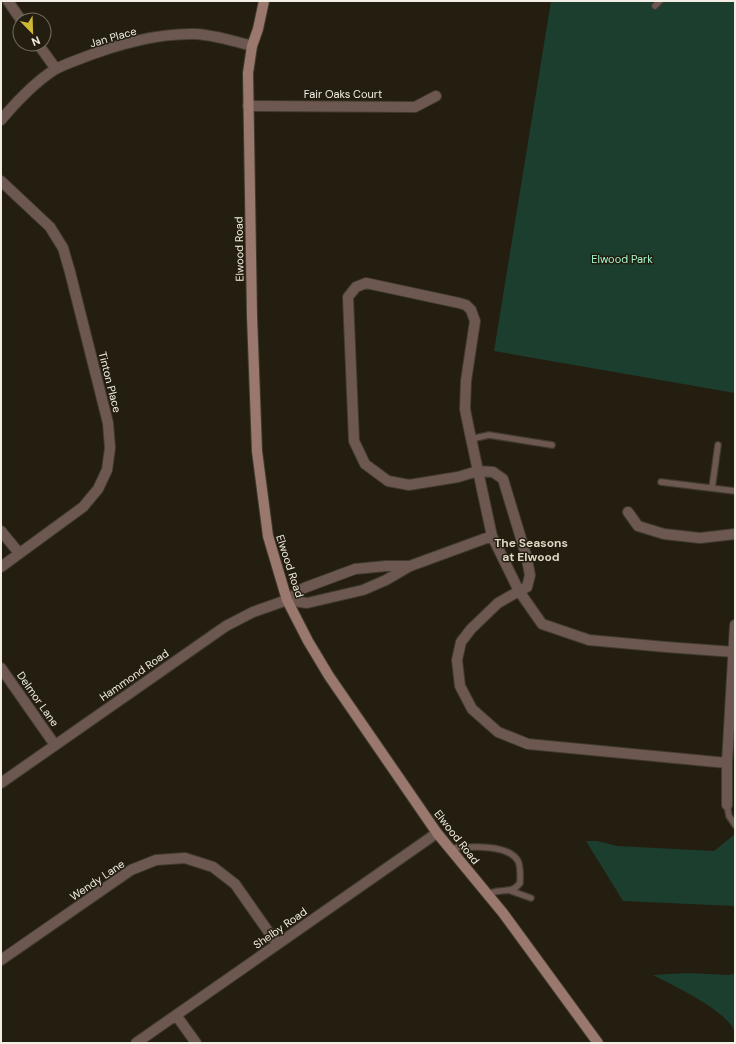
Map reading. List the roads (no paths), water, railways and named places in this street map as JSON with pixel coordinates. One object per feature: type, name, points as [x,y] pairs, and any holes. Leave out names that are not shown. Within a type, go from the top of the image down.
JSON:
[{"type":"main road","name":"Elwood Road","points":[[264,1],[258,29],[252,46],[248,73],[252,316],[257,451],[268,536],[287,600],[308,641],[329,676],[437,833],[521,937],[598,1043]]},
{"type":"street","points":[[8,1],[16,12]]},
{"type":"street","name":"Jan Place","points":[[1,120],[36,83],[56,69],[92,54],[173,34],[196,34],[221,38],[252,46]]},
{"type":"street","points":[[44,52],[56,69]]},
{"type":"street","name":"Fair Oaks Court","points":[[248,106],[415,107],[436,96]]},
{"type":"street","name":"Tinton Place","points":[[1,181],[50,227],[63,248],[108,423],[110,448],[107,470],[98,489],[84,507],[1,567]]},
{"type":"street","points":[[727,763],[528,744],[498,732],[472,710],[460,686],[457,660],[461,642],[471,629],[498,603],[519,591],[527,587],[530,575],[526,555],[503,479],[493,472],[478,471],[458,477],[409,485],[388,481],[365,464],[354,442],[348,297],[356,287],[366,283],[389,287],[460,303],[466,305],[471,310],[475,320],[466,381],[465,409],[471,439],[478,471],[492,536],[519,591],[542,624],[589,640],[734,652]]},
{"type":"street","points":[[628,512],[638,526],[664,534],[700,538],[735,534]]},
{"type":"street","points":[[1,531],[19,553]]},
{"type":"street","points":[[287,600],[307,603],[363,590],[386,580],[410,566],[492,536]]},
{"type":"street","points":[[287,600],[304,588],[355,569],[386,566],[410,566]]},
{"type":"street","name":"Hammond Road","points":[[1,783],[226,626],[253,612],[287,600]]},
{"type":"street","points":[[727,805],[727,763],[735,625]]},
{"type":"street","name":"Delmor Lane","points":[[1,668],[55,745]]},
{"type":"street","name":"Shelby Road","points":[[136,1043],[437,833]]},
{"type":"street","name":"Wendy Lane","points":[[1,960],[130,870],[156,860],[185,858],[213,867],[235,884],[277,944]]},
{"type":"street","points":[[176,1015],[196,1043]]},
{"type":"lane","points":[[655,6],[660,1]]},
{"type":"lane","points":[[471,439],[489,435],[552,445]]},
{"type":"lane","points":[[712,488],[718,445]]},
{"type":"lane","points":[[662,482],[735,490]]},
{"type":"lane","points":[[727,805],[729,817],[735,825]]},
{"type":"lane","points":[[450,848],[479,847],[500,850],[509,852],[519,862],[520,883],[517,887],[511,890],[487,894]]},
{"type":"lane","points":[[511,890],[531,898]]},
{"type":"district","name":"The Seasons at Elwood","points":[[531,550]]},
{"type":"park label","name":"Elwood Park","points":[[622,259]]}]
